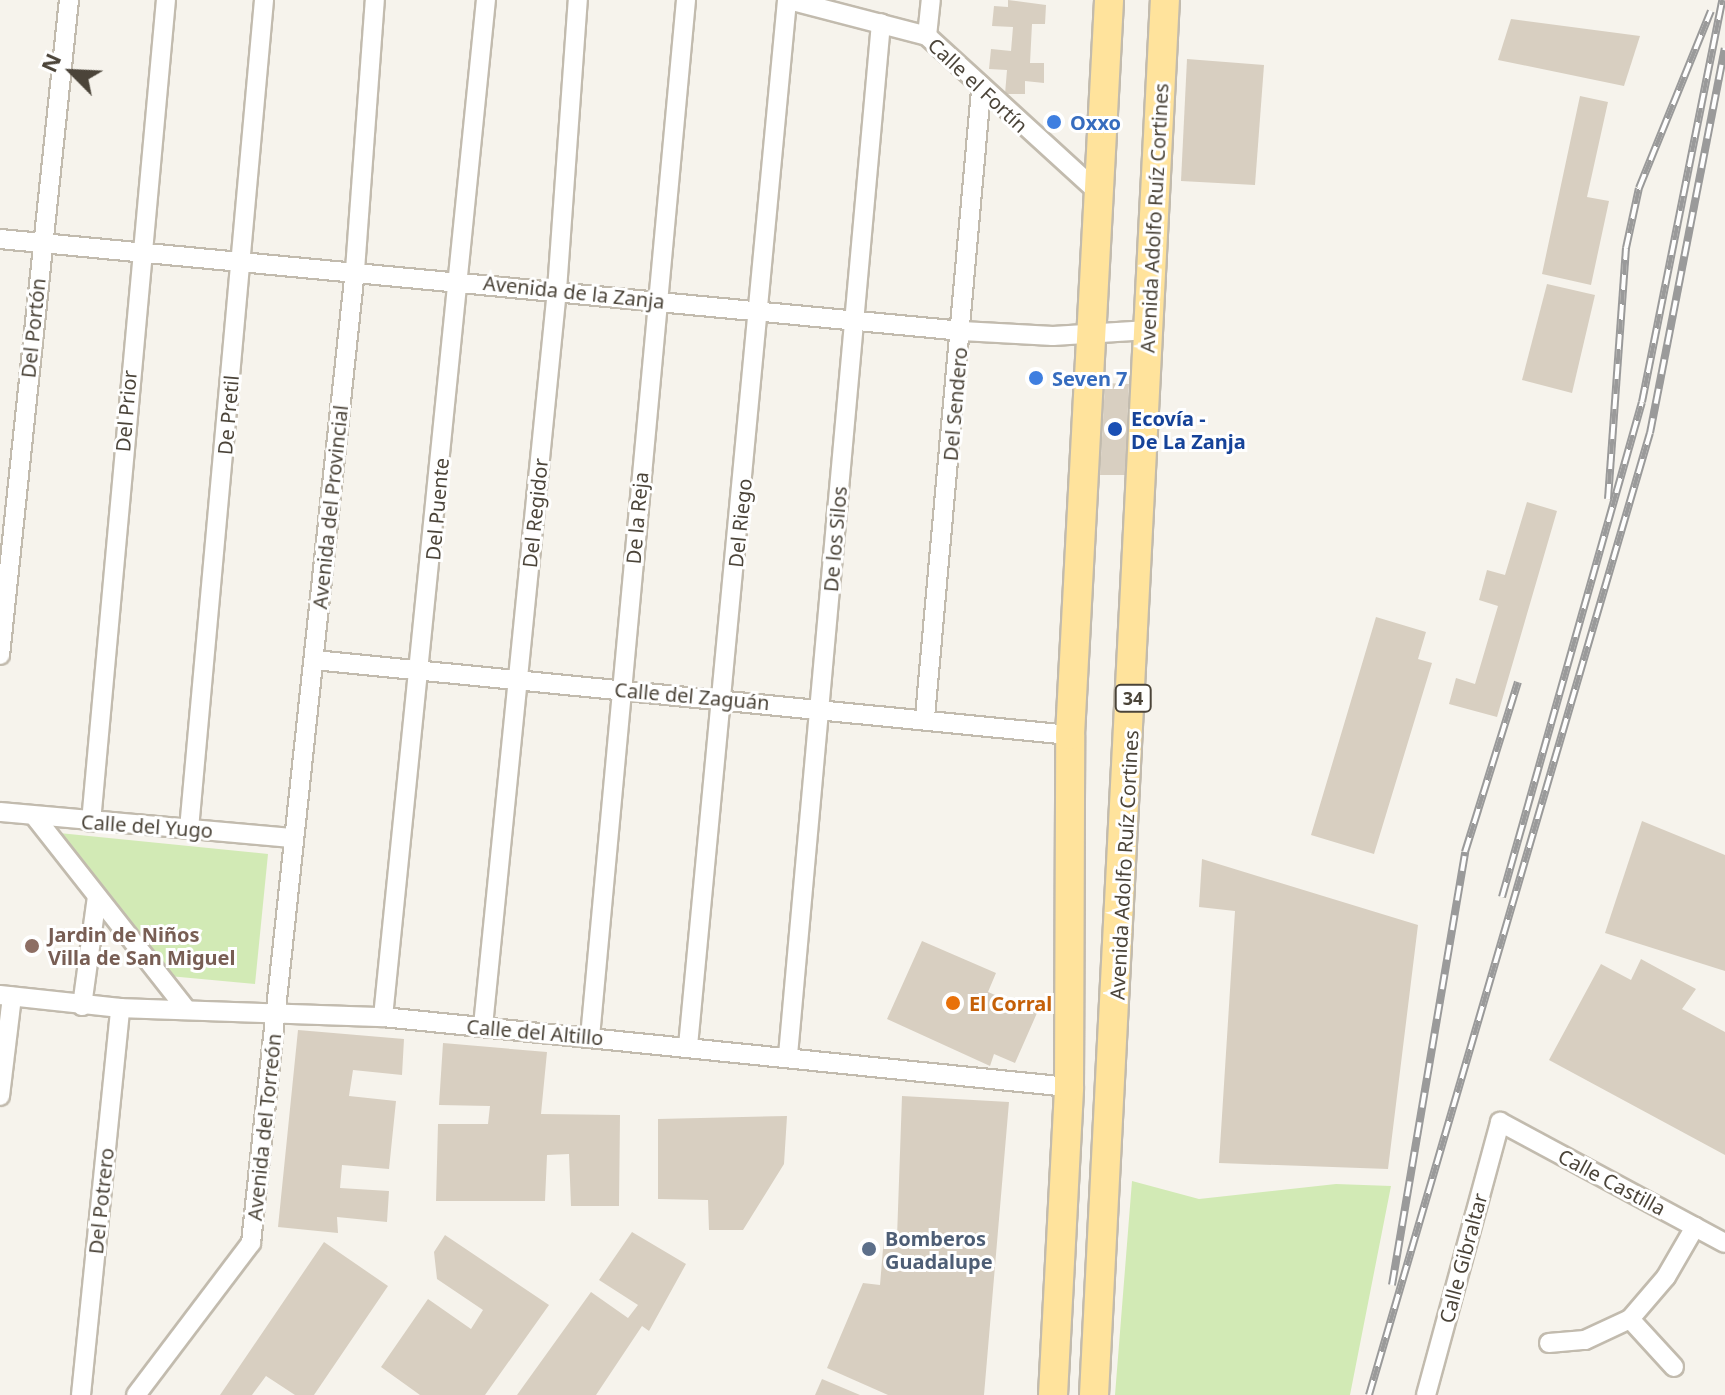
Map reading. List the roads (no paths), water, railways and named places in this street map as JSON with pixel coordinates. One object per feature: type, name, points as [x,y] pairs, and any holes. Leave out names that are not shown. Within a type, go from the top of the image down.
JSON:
[{"type":"main road","points":[[1053,1395],[1068,1092],[1070,735],[1096,334],[1109,0]]},
{"type":"main road","name":"Avenida Adolfo Ruíz Cortines","points":[[1094,1395],[1165,0]]},
{"type":"main road","points":[[1035,1395],[1049,1144],[1068,1092]]},
{"type":"street","name":"Del Portón","points":[[0,655],[69,0]]},
{"type":"street","name":"Del Prior","points":[[91,822],[139,249],[166,0]]},
{"type":"street","name":"De Pretil","points":[[189,829],[243,259],[264,0]]},
{"type":"street","name":"Avenida del Provincial","points":[[277,1012],[355,270],[375,0]]},
{"type":"street","name":"Del Puente","points":[[383,1017],[421,669],[486,0]]},
{"type":"street","name":"Del Regidor","points":[[483,1026],[557,290],[578,0]]},
{"type":"street","name":"De la Reja","points":[[590,1037],[655,300],[686,0]]},
{"type":"street","name":"Calle el Fortín","points":[[788,0],[927,36],[981,91],[1101,195]]},
{"type":"street","name":"Del Riego","points":[[688,1046],[762,308],[788,0]]},
{"type":"street","points":[[927,36],[931,0]]},
{"type":"street","name":"De los Silos","points":[[788,1055],[881,23]]},
{"type":"street","name":"Del Sendero","points":[[925,717],[962,331],[981,91]]},
{"type":"street","name":"Avenida de la Zanja","points":[[0,239],[139,249],[762,308],[962,331],[1096,334],[1149,330]]},
{"type":"street","name":"Calle del Zaguán","points":[[314,660],[722,701],[820,706],[1070,735]]},
{"type":"street","name":"Calle del Yugo","points":[[0,812],[294,838]]},
{"type":"street","points":[[35,817],[186,1009]]},
{"type":"street","points":[[82,1006],[97,897]]},
{"type":"street","points":[[0,1096],[6,996]]},
{"type":"street","name":"Calle del Altillo","points":[[6,996],[82,1006],[383,1017],[483,1026],[788,1055],[1068,1092]]},
{"type":"street","name":"Del Potrero","points":[[81,1395],[120,1008]]},
{"type":"street","name":"Avenida del Torreón","points":[[136,1395],[251,1243],[277,1012]]},
{"type":"street","name":"Calle Castilla","points":[[1500,1122],[1725,1243]]},
{"type":"street","name":"Calle Gibraltar","points":[[1430,1393],[1500,1122]]},
{"type":"street","points":[[1549,1343],[1585,1340],[1630,1319],[1666,1277],[1695,1227]]},
{"type":"street","points":[[1630,1319],[1674,1367]]},
{"type":"railway","points":[[1502,897],[1642,402],[1722,0]]},
{"type":"railway","points":[[1608,499],[1626,248],[1639,188],[1711,11]]},
{"type":"railway","points":[[1369,1395],[1650,433],[1725,48]]},
{"type":"railway","points":[[1392,1285],[1465,852],[1518,682]]},
{"type":"place","name":"Oxxo","points":[[1054,122]]},
{"type":"place","name":"Seven 7","points":[[1036,378]]},
{"type":"place","name":"Ecovía - De La Zanja","points":[[1115,429]]},
{"type":"place","name":"Jardin de Niños Villa de San Miguel","points":[[32,946]]},
{"type":"place","name":"El Corral","points":[[953,1003]]},
{"type":"place","name":"Bomberos Guadalupe","points":[[869,1249]]}]
